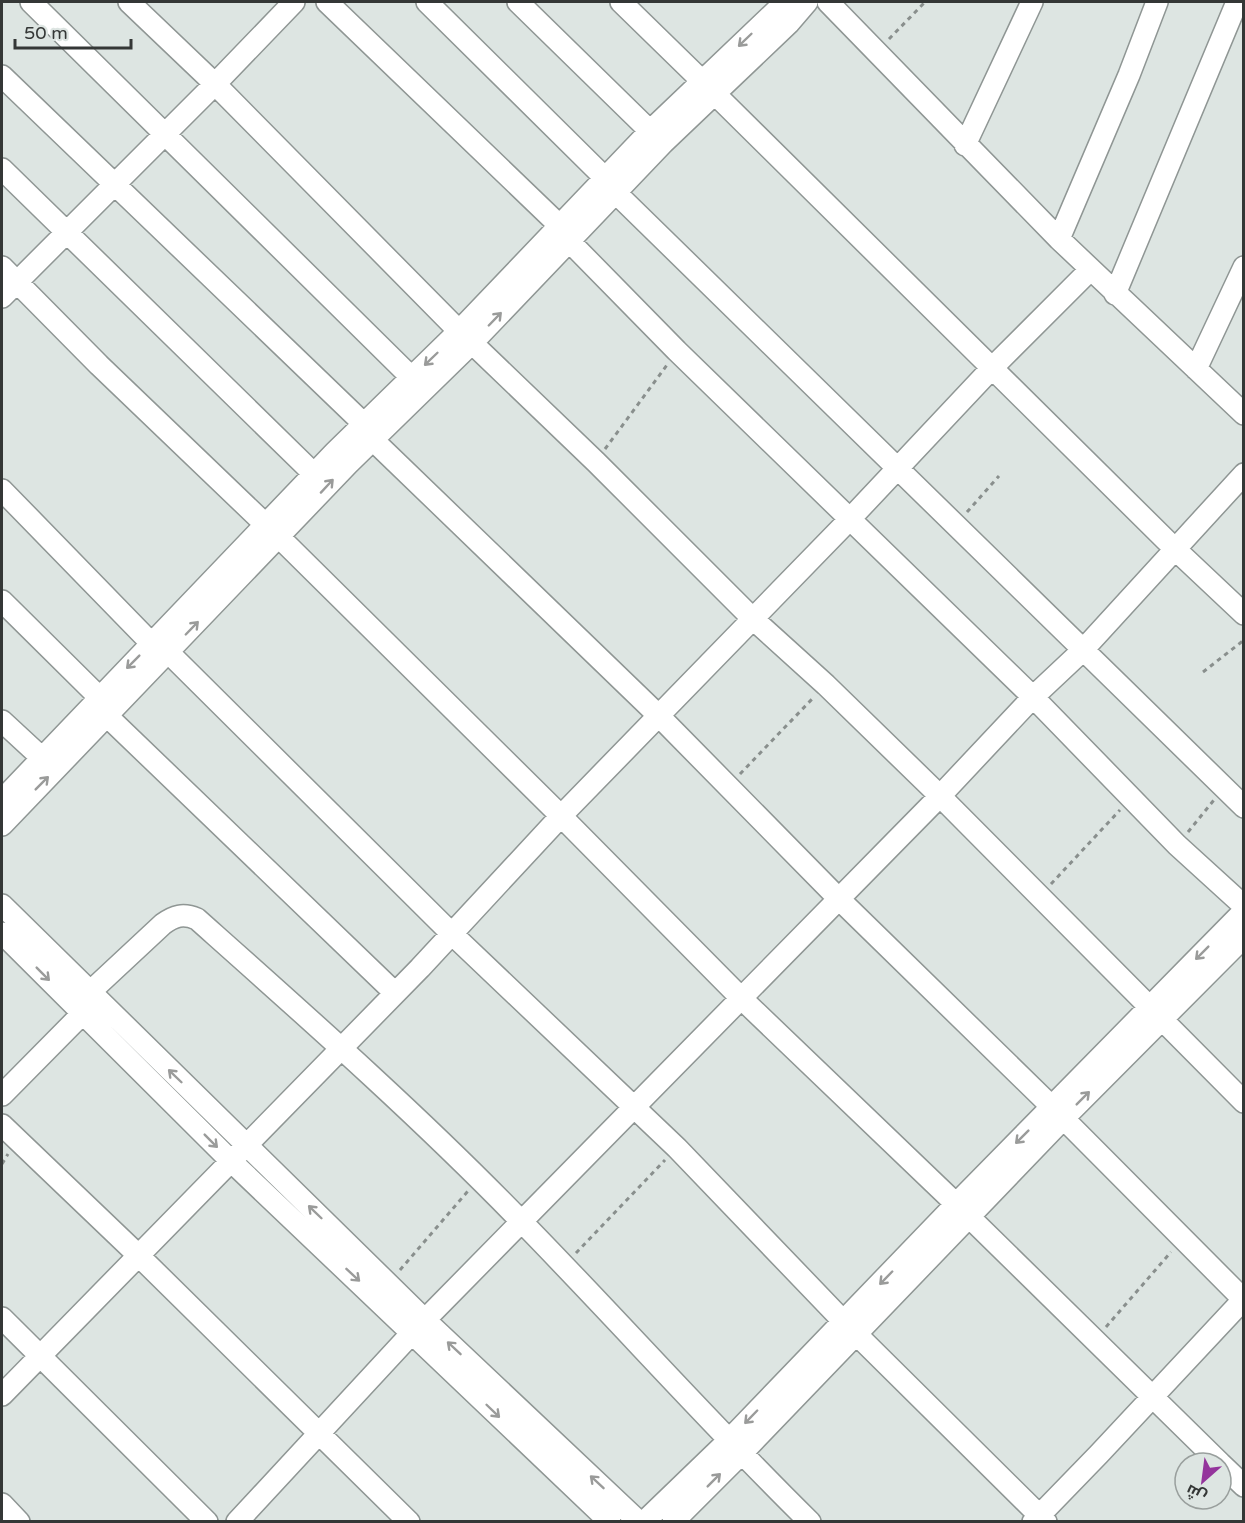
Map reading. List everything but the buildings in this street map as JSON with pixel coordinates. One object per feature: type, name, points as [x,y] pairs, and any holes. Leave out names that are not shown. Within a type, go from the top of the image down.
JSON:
[{"type":"street","points":[[31,2],[412,378]]},
{"type":"street","points":[[129,2],[215,84],[465,337],[596,462],[752,618],[826,685],[940,796],[1244,1102]]},
{"type":"street","points":[[294,2],[166,134],[66,232],[6,282],[99,365],[273,531],[741,998],[1209,1451]]},
{"type":"street","points":[[327,2],[565,234],[677,351],[1033,697],[1177,845],[1244,906]]},
{"type":"street","points":[[427,2],[610,186],[956,524],[1082,651],[1244,807]]},
{"type":"street","points":[[519,2],[650,131]]},
{"type":"street","points":[[621,2],[1176,550],[1244,614]]},
{"type":"street","points":[[610,186],[663,143],[708,87],[779,8],[789,2]]},
{"type":"street","points":[[273,531],[315,474],[369,432],[565,234],[610,186],[650,131],[789,22],[807,2]]},
{"type":"street","points":[[828,2],[965,145],[1090,270],[1244,414]]},
{"type":"street","points":[[965,145],[1032,2]]},
{"type":"street","points":[[1059,239],[1129,75],[1156,2]]},
{"type":"street","points":[[1115,294],[1237,2]]},
{"type":"street","points":[[2,76],[659,716],[839,899],[1058,1112],[1182,1240],[1243,1299],[1039,1519],[677,1148],[452,934],[2,490]]},
{"type":"street","points":[[2,169],[315,474]]},
{"type":"street","points":[[1196,369],[1244,267]]},
{"type":"street","points":[[2,1395],[343,1048],[561,816],[849,520],[992,368],[1090,270]]},
{"type":"street","points":[[2,825],[103,706],[273,531],[348,464],[369,432],[412,378],[465,337]]},
{"type":"street","points":[[237,1521],[418,1327],[940,796],[1033,697],[1082,651],[1244,474]]},
{"type":"street","points":[[2,601],[103,706],[395,993]]},
{"type":"street","points":[[2,800],[42,758],[103,706]]},
{"type":"street","points":[[2,721],[42,758]]},
{"type":"street","points":[[2,905],[388,1283],[418,1327],[610,1521]]},
{"type":"street","points":[[673,1521],[734,1447],[1155,1013],[1244,911]]},
{"type":"street","points":[[90,992],[170,919],[185,915],[197,918],[343,1048],[479,1179],[734,1447],[810,1521]]},
{"type":"street","points":[[2,933],[231,1161],[377,1298],[418,1327],[639,1521]]},
{"type":"street","points":[[1155,1013],[1244,937]]},
{"type":"street","points":[[2,1095],[82,1013]]},
{"type":"street","points":[[2,1125],[409,1521]]},
{"type":"street","points":[[2,1318],[207,1521]]},
{"type":"street","points":[[644,1521],[734,1447]]},
{"type":"street","points":[[1233,1475],[1244,1486]]},
{"type":"street","points":[[2,1504],[20,1521]]},
{"type":"path","points":[[877,52],[925,2]]},
{"type":"path","points":[[596,462],[677,351]]},
{"type":"path","points":[[956,524],[999,476]]},
{"type":"path","points":[[1203,672],[1244,639]]},
{"type":"path","points":[[728,787],[826,685]]},
{"type":"path","points":[[1177,845],[1224,788]]},
{"type":"path","points":[[1040,897],[1131,798]]},
{"type":"path","points":[[563,1266],[677,1148]]},
{"type":"path","points":[[388,1283],[479,1179]]},
{"type":"path","points":[[1095,1340],[1182,1240]]}]
